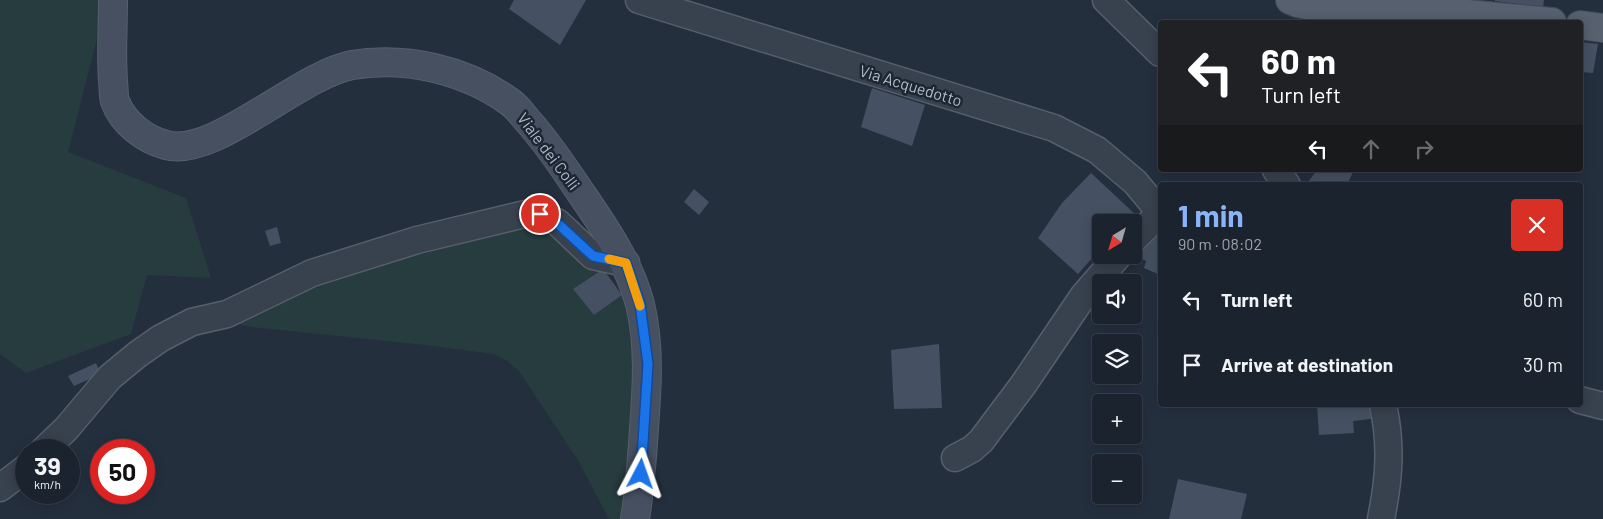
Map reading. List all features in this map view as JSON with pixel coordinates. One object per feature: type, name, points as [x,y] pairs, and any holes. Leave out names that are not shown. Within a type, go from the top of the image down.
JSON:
[{"type":"main road","name":"Viale dei Colli","points":[[113,0],[112,68],[115,100],[127,121],[145,137],[168,146],[195,146],[217,136],[317,78],[350,66],[379,62],[417,64],[463,76],[512,103],[544,139],[593,210],[626,263],[640,304],[648,364],[640,492],[635,519]]},
{"type":"main road","points":[[1290,0],[1297,3],[1350,12],[1447,12],[1531,20]]},
{"type":"main road","points":[[1583,25],[1603,28]]},
{"type":"street","name":"Via Acquedotto","points":[[639,0],[1054,128],[1097,150],[1135,182],[1158,210]]},
{"type":"street","points":[[1106,0],[1158,51]]},
{"type":"street","points":[[56,439],[110,377],[161,338],[192,322],[227,314],[312,273],[417,240],[525,214],[540,214],[556,222],[593,256],[626,263]]},
{"type":"street","points":[[1142,231],[1158,214]]},
{"type":"street","points":[[955,458],[972,449],[981,441],[1012,401],[1084,295],[1111,264]]},
{"type":"street","points":[[1583,401],[1603,406]]},
{"type":"street","points":[[1381,519],[1387,488],[1389,454],[1383,407]]},
{"type":"street","points":[[0,488],[15,476]]},
{"type":"green space","points":[[0,0],[107,0],[68,152],[186,198],[211,278],[147,275],[131,334],[26,373],[0,354]]},
{"type":"green space","points":[[535,218],[575,247],[598,272],[574,289],[594,315],[622,295],[632,334],[636,372],[629,461],[621,519],[609,519],[579,462],[519,371],[506,360],[494,354],[237,324],[296,284]]},
{"type":"building","points":[[514,0],[586,0],[560,45],[509,9]]},
{"type":"building","points":[[1495,0],[1544,0],[1543,7]]},
{"type":"building","points":[[1583,42],[1598,44],[1593,73],[1583,72]]},
{"type":"building","points":[[872,88],[925,105],[912,146],[861,127]]},
{"type":"building","points":[[1316,172],[1353,172],[1348,182],[1308,182]]},
{"type":"building","points":[[1091,173],[1135,214],[1092,214],[1092,258],[1078,274],[1038,238],[1062,203]]},
{"type":"building","points":[[694,189],[709,202],[699,215],[684,202]]},
{"type":"building","points":[[277,227],[281,243],[270,246],[265,231]]},
{"type":"building","points":[[1142,230],[1158,231],[1158,274],[1144,268],[1146,261],[1142,259]]},
{"type":"building","points":[[603,269],[622,295],[594,315],[573,289]]},
{"type":"building","points":[[939,344],[942,408],[894,409],[891,350]]},
{"type":"building","points":[[96,363],[101,374],[74,386],[68,376]]},
{"type":"building","points":[[1317,407],[1376,407],[1379,418],[1353,421],[1354,433],[1319,435]]},
{"type":"building","points":[[1178,479],[1247,494],[1241,519],[1169,519]]},
{"type":"slow traffic","points":[[609,259],[626,263],[640,306]]},
{"type":"route","points":[[540,214],[556,222],[593,256],[626,263],[640,304],[648,364],[641,474]]}]
